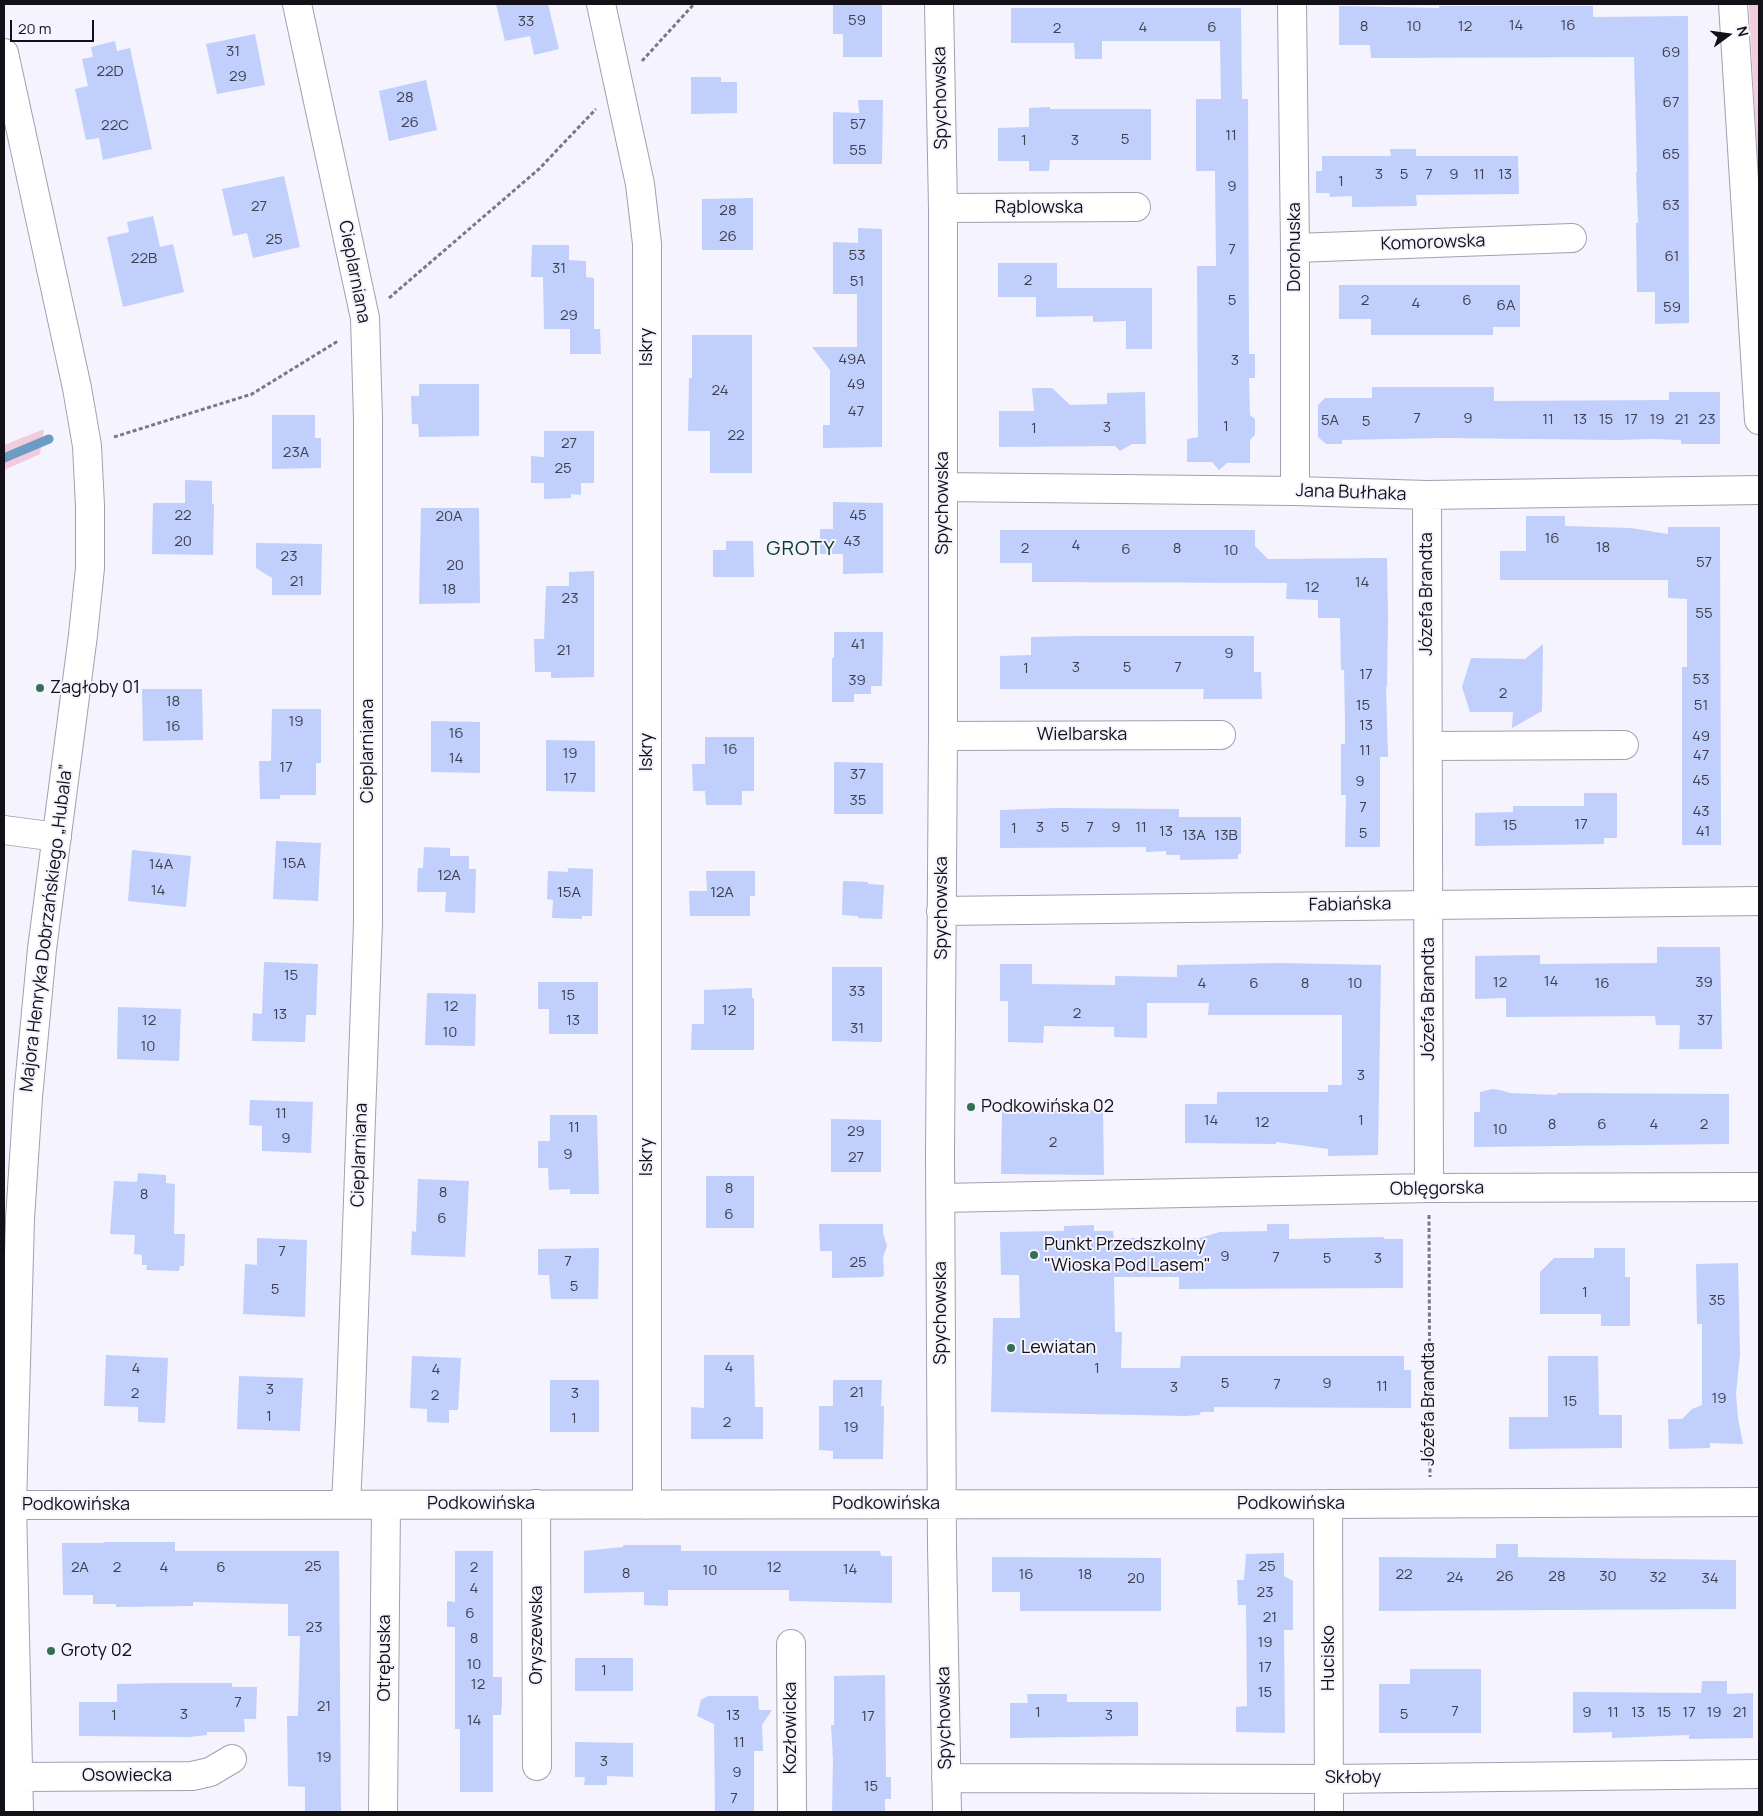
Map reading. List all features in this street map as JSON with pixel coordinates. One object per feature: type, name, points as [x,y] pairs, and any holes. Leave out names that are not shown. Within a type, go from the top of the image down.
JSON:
[{"type":"street","name":"Cieplarniana","points":[[297,4],[365,318],[368,419],[368,923],[346,1504]]},
{"type":"street","name":"Iskry","points":[[601,4],[640,184],[647,244],[647,1505]]},
{"type":"street","name":"Spychowska","points":[[939,4],[943,208],[941,1198],[946,1812]]},
{"type":"street","name":"Dorohuska","points":[[1292,4],[1295,491]]},
{"type":"street","points":[[1733,4],[1759,420]]},
{"type":"street","name":"Majora Henryka Dobrzańskiego „Hubala”","points":[[4,53],[12,129],[77,388],[87,446],[90,506],[90,568],[42,949],[28,1097],[20,1219],[12,1505],[19,1812]]},
{"type":"street","name":"Rąblowska","points":[[943,208],[1136,208]]},
{"type":"street","name":"Komorowska","points":[[1295,248],[1572,238]]},
{"type":"street","name":"Jana Bułhaka","points":[[943,487],[1295,491],[1427,495],[1759,490]]},
{"type":"street","name":"Józefa Brandta","points":[[1427,495],[1429,1188]]},
{"type":"street","name":"Wielbarska","points":[[943,736],[1221,736]]},
{"type":"street","points":[[1428,746],[1624,745]]},
{"type":"street","points":[[4,830],[57,837]]},
{"type":"street","name":"Fabiańska","points":[[942,911],[1759,901]]},
{"type":"street","name":"Oblęgorska","points":[[941,1198],[1429,1188],[1759,1187]]},
{"type":"street","name":"Podkowińska","points":[[12,1505],[942,1505],[1759,1502]]},
{"type":"street","name":"Oryszewska","points":[[536,1504],[537,1766]]},
{"type":"street","name":"Hucisko","points":[[1328,1504],[1329,1812]]},
{"type":"street","name":"Otrębuska","points":[[384,1812],[386,1505]]},
{"type":"street","name":"Kozłowicka","points":[[791,1644],[792,1812]]},
{"type":"street","name":"Osowiecka","points":[[18,1777],[192,1776],[210,1772],[232,1759]]},
{"type":"street","name":"Skłoby","points":[[946,1778],[1329,1779],[1759,1774]]},
{"type":"path","points":[[87,446],[252,394],[343,338],[539,170],[694,4]]},
{"type":"path","name":"Józefa Brandta","points":[[1429,1188],[1430,1502]]},
{"type":"shaded area","points":[[1749,4],[1759,4],[1759,190]]},
{"type":"shaded area","points":[[44,429],[40,454],[4,470],[4,445]]},
{"type":"building","points":[[496,4],[548,4],[559,49],[534,55],[530,36],[505,41]]},
{"type":"building","points":[[833,4],[882,4],[882,57],[843,57],[843,34],[833,34]]},
{"type":"building","points":[[1339,6],[1439,8],[1439,6],[1593,6],[1593,17],[1688,16],[1689,323],[1655,324],[1655,292],[1637,292],[1636,223],[1638,223],[1634,57],[1371,58],[1370,45],[1339,45]]},
{"type":"building","points":[[1011,8],[1241,8],[1242,99],[1248,99],[1249,354],[1255,354],[1255,378],[1249,378],[1250,415],[1255,419],[1255,435],[1250,440],[1250,463],[1227,463],[1219,470],[1212,462],[1187,462],[1187,439],[1198,437],[1197,266],[1216,266],[1215,171],[1196,171],[1196,99],[1221,99],[1220,41],[1102,41],[1102,59],[1075,59],[1074,43],[1011,43]]},
{"type":"building","points":[[255,34],[265,85],[217,94],[206,44]]},
{"type":"building","points":[[115,41],[117,51],[130,48],[152,149],[103,160],[99,138],[86,140],[75,89],[88,86],[82,59],[93,57],[91,47]]},
{"type":"building","points":[[691,77],[721,77],[721,82],[737,82],[737,113],[691,114]]},
{"type":"building","points":[[426,80],[437,130],[389,141],[379,91]]},
{"type":"building","points":[[858,100],[883,100],[882,164],[833,164],[833,112],[859,113]]},
{"type":"building","points":[[1050,107],[1050,109],[1151,109],[1151,160],[1050,160],[1049,171],[1029,171],[1029,161],[998,161],[998,128],[1029,127],[1029,108]]},
{"type":"building","points":[[1390,149],[1416,149],[1416,156],[1518,156],[1519,194],[1416,195],[1417,206],[1352,207],[1352,196],[1330,197],[1329,193],[1316,193],[1316,171],[1322,171],[1322,156],[1391,156]]},
{"type":"building","points":[[284,176],[300,247],[253,258],[247,233],[233,236],[222,189]]},
{"type":"building","points":[[753,198],[753,250],[702,250],[702,199]]},
{"type":"building","points":[[153,216],[160,247],[173,244],[184,292],[123,307],[107,237],[129,232],[127,222]]},
{"type":"building","points":[[858,228],[882,229],[882,447],[823,448],[823,425],[830,425],[830,370],[812,347],[857,347],[857,294],[833,294],[833,242],[858,243]]},
{"type":"building","points":[[532,245],[569,245],[569,260],[586,261],[586,277],[594,278],[594,329],[600,329],[601,354],[570,354],[570,329],[544,329],[543,277],[531,277]]},
{"type":"building","points":[[998,263],[1057,263],[1057,288],[1152,288],[1152,349],[1126,349],[1126,321],[1093,322],[1093,316],[1036,317],[1036,297],[998,297]]},
{"type":"building","points":[[1339,285],[1520,285],[1520,327],[1493,327],[1493,335],[1371,335],[1371,319],[1339,319]]},
{"type":"building","points":[[692,335],[752,335],[752,473],[710,473],[710,431],[688,431],[689,378],[692,378]]},
{"type":"building","points":[[419,384],[479,384],[479,436],[419,437],[418,424],[412,424],[411,396],[419,396]]},
{"type":"building","points":[[1372,387],[1494,387],[1494,401],[1669,400],[1669,392],[1720,392],[1720,444],[1681,444],[1681,440],[1653,439],[1443,438],[1342,440],[1342,444],[1326,444],[1318,437],[1318,405],[1325,398],[1372,398]]},
{"type":"building","points":[[1032,388],[1052,388],[1070,405],[1107,404],[1107,393],[1145,392],[1146,444],[1132,444],[1120,451],[1115,446],[999,447],[999,411],[1034,411]]},
{"type":"building","points":[[272,415],[315,415],[315,438],[321,438],[321,468],[272,469]]},
{"type":"building","points":[[544,431],[594,431],[594,483],[581,483],[581,495],[571,494],[571,498],[544,499],[544,483],[531,483],[531,456],[544,457]]},
{"type":"building","points":[[185,480],[212,481],[212,504],[214,504],[213,555],[152,554],[153,503],[185,503]]},
{"type":"building","points":[[833,502],[883,503],[883,573],[843,574],[843,554],[820,554],[820,529],[833,529]]},
{"type":"building","points":[[421,508],[479,508],[480,603],[419,604]]},
{"type":"building","points":[[1526,516],[1565,516],[1565,526],[1631,528],[1668,534],[1668,527],[1720,527],[1721,845],[1682,845],[1682,667],[1687,667],[1687,599],[1668,598],[1668,580],[1500,580],[1500,551],[1526,551]]},
{"type":"building","points":[[1000,530],[1255,530],[1255,546],[1268,559],[1387,558],[1386,687],[1388,757],[1380,757],[1380,847],[1345,847],[1346,795],[1341,795],[1341,744],[1345,744],[1344,670],[1341,670],[1340,618],[1318,618],[1318,600],[1286,599],[1287,583],[1032,582],[1032,563],[1000,563]]},
{"type":"building","points":[[726,541],[753,541],[754,577],[713,577],[713,550],[726,550]]},
{"type":"building","points":[[256,543],[322,544],[321,595],[272,595],[272,578],[256,568]]},
{"type":"building","points":[[594,571],[594,677],[551,678],[551,672],[535,672],[534,639],[544,639],[546,586],[569,586],[569,572]]},
{"type":"building","points":[[834,632],[883,632],[882,686],[871,686],[871,694],[854,694],[854,702],[832,702]]},
{"type":"building","points":[[1254,636],[1254,672],[1261,672],[1262,699],[1203,699],[1204,689],[1000,689],[1000,656],[1031,655],[1031,637]]},
{"type":"building","points":[[1543,644],[1542,711],[1512,728],[1513,712],[1470,712],[1462,687],[1471,658],[1525,659]]},
{"type":"building","points":[[142,689],[202,689],[203,740],[143,741]]},
{"type":"building","points":[[272,709],[321,709],[321,763],[316,763],[316,795],[280,795],[280,799],[260,799],[259,761],[271,761]]},
{"type":"building","points":[[431,721],[480,722],[480,773],[431,772]]},
{"type":"building","points":[[705,737],[754,737],[754,791],[742,791],[742,805],[706,805],[705,791],[693,791],[692,764],[705,764]]},
{"type":"building","points":[[546,740],[595,741],[595,792],[546,791]]},
{"type":"building","points":[[834,762],[883,763],[883,814],[834,814]]},
{"type":"building","points":[[1584,793],[1617,793],[1617,838],[1604,838],[1604,844],[1475,846],[1475,813],[1513,812],[1513,806],[1584,806]]},
{"type":"building","points":[[1056,808],[1179,809],[1179,817],[1241,817],[1241,854],[1238,854],[1238,859],[1180,860],[1180,855],[1166,855],[1166,851],[1146,852],[1146,847],[1000,848],[1000,810]]},
{"type":"building","points":[[276,841],[321,843],[318,901],[273,899]]},
{"type":"building","points":[[424,847],[450,848],[450,856],[469,856],[469,869],[476,869],[475,913],[445,912],[446,892],[417,892],[418,868],[423,868]]},
{"type":"building","points":[[132,850],[191,856],[186,907],[128,901]]},
{"type":"building","points":[[568,868],[593,869],[592,916],[582,916],[582,919],[552,918],[553,900],[547,899],[548,871],[568,872]]},
{"type":"building","points":[[706,871],[755,871],[755,896],[750,896],[750,916],[690,916],[689,891],[707,891]]},
{"type":"building","points":[[843,881],[884,885],[882,919],[842,915]]},
{"type":"building","points":[[1657,947],[1720,947],[1722,1049],[1679,1049],[1680,1025],[1656,1025],[1655,1016],[1506,1017],[1506,998],[1475,999],[1475,956],[1540,955],[1540,964],[1657,963]]},
{"type":"building","points":[[264,962],[318,964],[316,1015],[306,1015],[305,1042],[252,1041],[253,1013],[262,1014]]},
{"type":"building","points":[[1280,963],[1381,965],[1378,1155],[1328,1156],[1328,1149],[1276,1142],[1276,1144],[1185,1143],[1185,1104],[1217,1104],[1217,1092],[1328,1092],[1328,1085],[1342,1085],[1342,1015],[1208,1015],[1209,1003],[1147,1003],[1147,1038],[1114,1037],[1114,1027],[1044,1026],[1043,1043],[1008,1042],[1008,1001],[1000,1001],[1000,964],[1032,964],[1032,984],[1115,985],[1115,976],[1177,977],[1177,965]]},
{"type":"building","points":[[832,967],[882,967],[882,1042],[832,1041]]},
{"type":"building","points":[[538,982],[598,982],[598,1034],[549,1034],[549,1009],[538,1009]]},
{"type":"building","points":[[752,988],[752,998],[754,998],[754,1050],[691,1050],[692,1024],[704,1024],[704,990]]},
{"type":"building","points":[[427,993],[476,994],[475,1046],[425,1045]]},
{"type":"building","points":[[118,1007],[181,1009],[179,1061],[117,1059]]},
{"type":"building","points":[[1492,1089],[1510,1093],[1557,1095],[1557,1093],[1729,1094],[1729,1144],[1474,1147],[1474,1112],[1480,1112],[1480,1092]]},
{"type":"building","points":[[250,1100],[313,1102],[311,1153],[262,1151],[262,1126],[249,1125]]},
{"type":"building","points":[[1103,1110],[1104,1175],[1001,1174],[1002,1111]]},
{"type":"building","points":[[550,1115],[597,1115],[599,1194],[570,1194],[570,1189],[549,1190],[548,1168],[538,1168],[538,1141],[550,1141]]},
{"type":"building","points":[[831,1119],[881,1120],[881,1172],[831,1172]]},
{"type":"building","points":[[138,1173],[166,1175],[166,1183],[175,1184],[174,1234],[185,1234],[184,1266],[180,1266],[179,1271],[146,1270],[147,1265],[142,1265],[142,1255],[134,1254],[135,1235],[110,1234],[114,1181],[137,1182]]},
{"type":"building","points":[[706,1176],[754,1176],[754,1228],[706,1228]]},
{"type":"building","points":[[418,1179],[469,1181],[465,1257],[411,1255],[412,1231],[416,1232]]},
{"type":"building","points":[[819,1224],[883,1224],[883,1233],[887,1246],[883,1257],[884,1276],[832,1278],[832,1251],[820,1251]]},
{"type":"building","points":[[1267,1224],[1289,1224],[1289,1239],[1384,1237],[1384,1239],[1403,1239],[1403,1288],[1179,1289],[1179,1277],[1114,1277],[1115,1332],[1122,1332],[1121,1368],[1180,1368],[1181,1356],[1404,1356],[1404,1370],[1411,1370],[1411,1408],[1214,1407],[1214,1412],[1201,1412],[1199,1415],[1186,1416],[991,1412],[993,1318],[1020,1318],[1019,1275],[1001,1275],[1000,1232],[1064,1231],[1064,1226],[1094,1225],[1094,1231],[1113,1231],[1114,1238],[1199,1238],[1220,1232],[1267,1231]]},
{"type":"building","points":[[257,1238],[307,1240],[305,1317],[243,1314],[245,1264],[257,1265]]},
{"type":"building","points":[[599,1248],[598,1299],[551,1299],[549,1275],[538,1275],[538,1249]]},
{"type":"building","points":[[1594,1248],[1625,1248],[1625,1277],[1630,1277],[1630,1326],[1601,1326],[1601,1314],[1540,1314],[1540,1272],[1554,1258],[1594,1258]]},
{"type":"building","points":[[1738,1263],[1740,1354],[1736,1394],[1743,1444],[1710,1443],[1710,1448],[1669,1449],[1668,1419],[1682,1419],[1692,1409],[1702,1405],[1702,1324],[1697,1324],[1696,1264]]},
{"type":"building","points":[[106,1355],[168,1358],[165,1423],[138,1422],[138,1407],[104,1406]]},
{"type":"building","points":[[704,1355],[754,1355],[755,1407],[763,1407],[763,1439],[691,1439],[691,1407],[704,1408]]},
{"type":"building","points":[[412,1356],[461,1358],[458,1410],[449,1410],[449,1423],[427,1422],[427,1409],[410,1408]]},
{"type":"building","points":[[1548,1356],[1598,1356],[1599,1415],[1622,1415],[1622,1448],[1509,1449],[1509,1417],[1548,1417]]},
{"type":"building","points":[[239,1376],[303,1378],[300,1431],[237,1429]]},
{"type":"building","points":[[550,1380],[599,1380],[599,1432],[550,1432]]},
{"type":"building","points":[[833,1380],[882,1380],[881,1406],[884,1406],[883,1459],[833,1459],[833,1451],[819,1450],[819,1406],[833,1406]]},
{"type":"building","points":[[175,1542],[175,1551],[339,1551],[341,1812],[305,1812],[305,1787],[288,1786],[287,1716],[298,1716],[300,1636],[288,1636],[288,1604],[193,1602],[193,1606],[116,1607],[116,1604],[93,1604],[93,1595],[63,1595],[62,1543]]},
{"type":"building","points":[[1496,1544],[1518,1544],[1518,1557],[1736,1560],[1736,1609],[1379,1611],[1379,1557],[1496,1558]]},
{"type":"building","points":[[623,1545],[681,1545],[681,1551],[880,1551],[881,1556],[892,1556],[892,1603],[789,1601],[789,1590],[668,1590],[668,1606],[644,1605],[644,1592],[584,1593],[584,1551],[623,1547]]},
{"type":"building","points":[[455,1551],[493,1551],[493,1677],[502,1677],[502,1702],[501,1715],[493,1715],[493,1792],[460,1792],[460,1729],[455,1729],[455,1627],[447,1627],[447,1601],[455,1602]]},
{"type":"building","points":[[1284,1553],[1284,1576],[1293,1581],[1293,1630],[1284,1630],[1285,1733],[1236,1732],[1236,1707],[1247,1706],[1246,1605],[1238,1605],[1237,1580],[1244,1580],[1246,1554]]},
{"type":"building","points":[[992,1557],[1161,1558],[1161,1611],[1020,1611],[1020,1592],[992,1592]]},
{"type":"building","points":[[575,1658],[633,1658],[633,1691],[575,1691]]},
{"type":"building","points":[[1410,1669],[1481,1669],[1481,1733],[1379,1733],[1379,1684],[1410,1684]]},
{"type":"building","points":[[885,1675],[886,1777],[891,1777],[891,1799],[885,1799],[885,1812],[832,1812],[833,1760],[831,1725],[834,1725],[834,1676]]},
{"type":"building","points":[[1702,1681],[1727,1681],[1727,1694],[1753,1693],[1753,1738],[1689,1739],[1689,1735],[1612,1738],[1612,1732],[1573,1733],[1573,1692],[1701,1693]]},
{"type":"building","points":[[232,1683],[232,1687],[257,1687],[256,1719],[244,1719],[245,1732],[207,1732],[207,1735],[189,1737],[79,1736],[79,1702],[117,1702],[117,1684]]},
{"type":"building","points":[[1027,1694],[1067,1694],[1067,1702],[1138,1702],[1138,1736],[1010,1738],[1010,1703],[1028,1703]]},
{"type":"building","points":[[708,1696],[758,1696],[759,1710],[772,1710],[762,1725],[763,1751],[754,1751],[754,1812],[715,1812],[714,1724],[697,1716],[701,1700]]},
{"type":"building","points":[[575,1742],[633,1743],[633,1777],[607,1776],[607,1785],[584,1785],[585,1777],[575,1777]]},
{"type":"waterway","points":[[4,458],[49,439]]},
{"type":"place","name":"Zagłoby 01","points":[[40,688]]},
{"type":"place","name":"Podkowińska 02","points":[[971,1107]]},
{"type":"place","name":"Punkt Przedszkolny \"Wioska Pod Lasem\"","points":[[1034,1255]]},
{"type":"place","name":"Lewiatan","points":[[1011,1348]]},
{"type":"place","name":"Groty 02","points":[[51,1651]]},
{"type":"district","name":"GROTY","points":[[801,549]]}]
